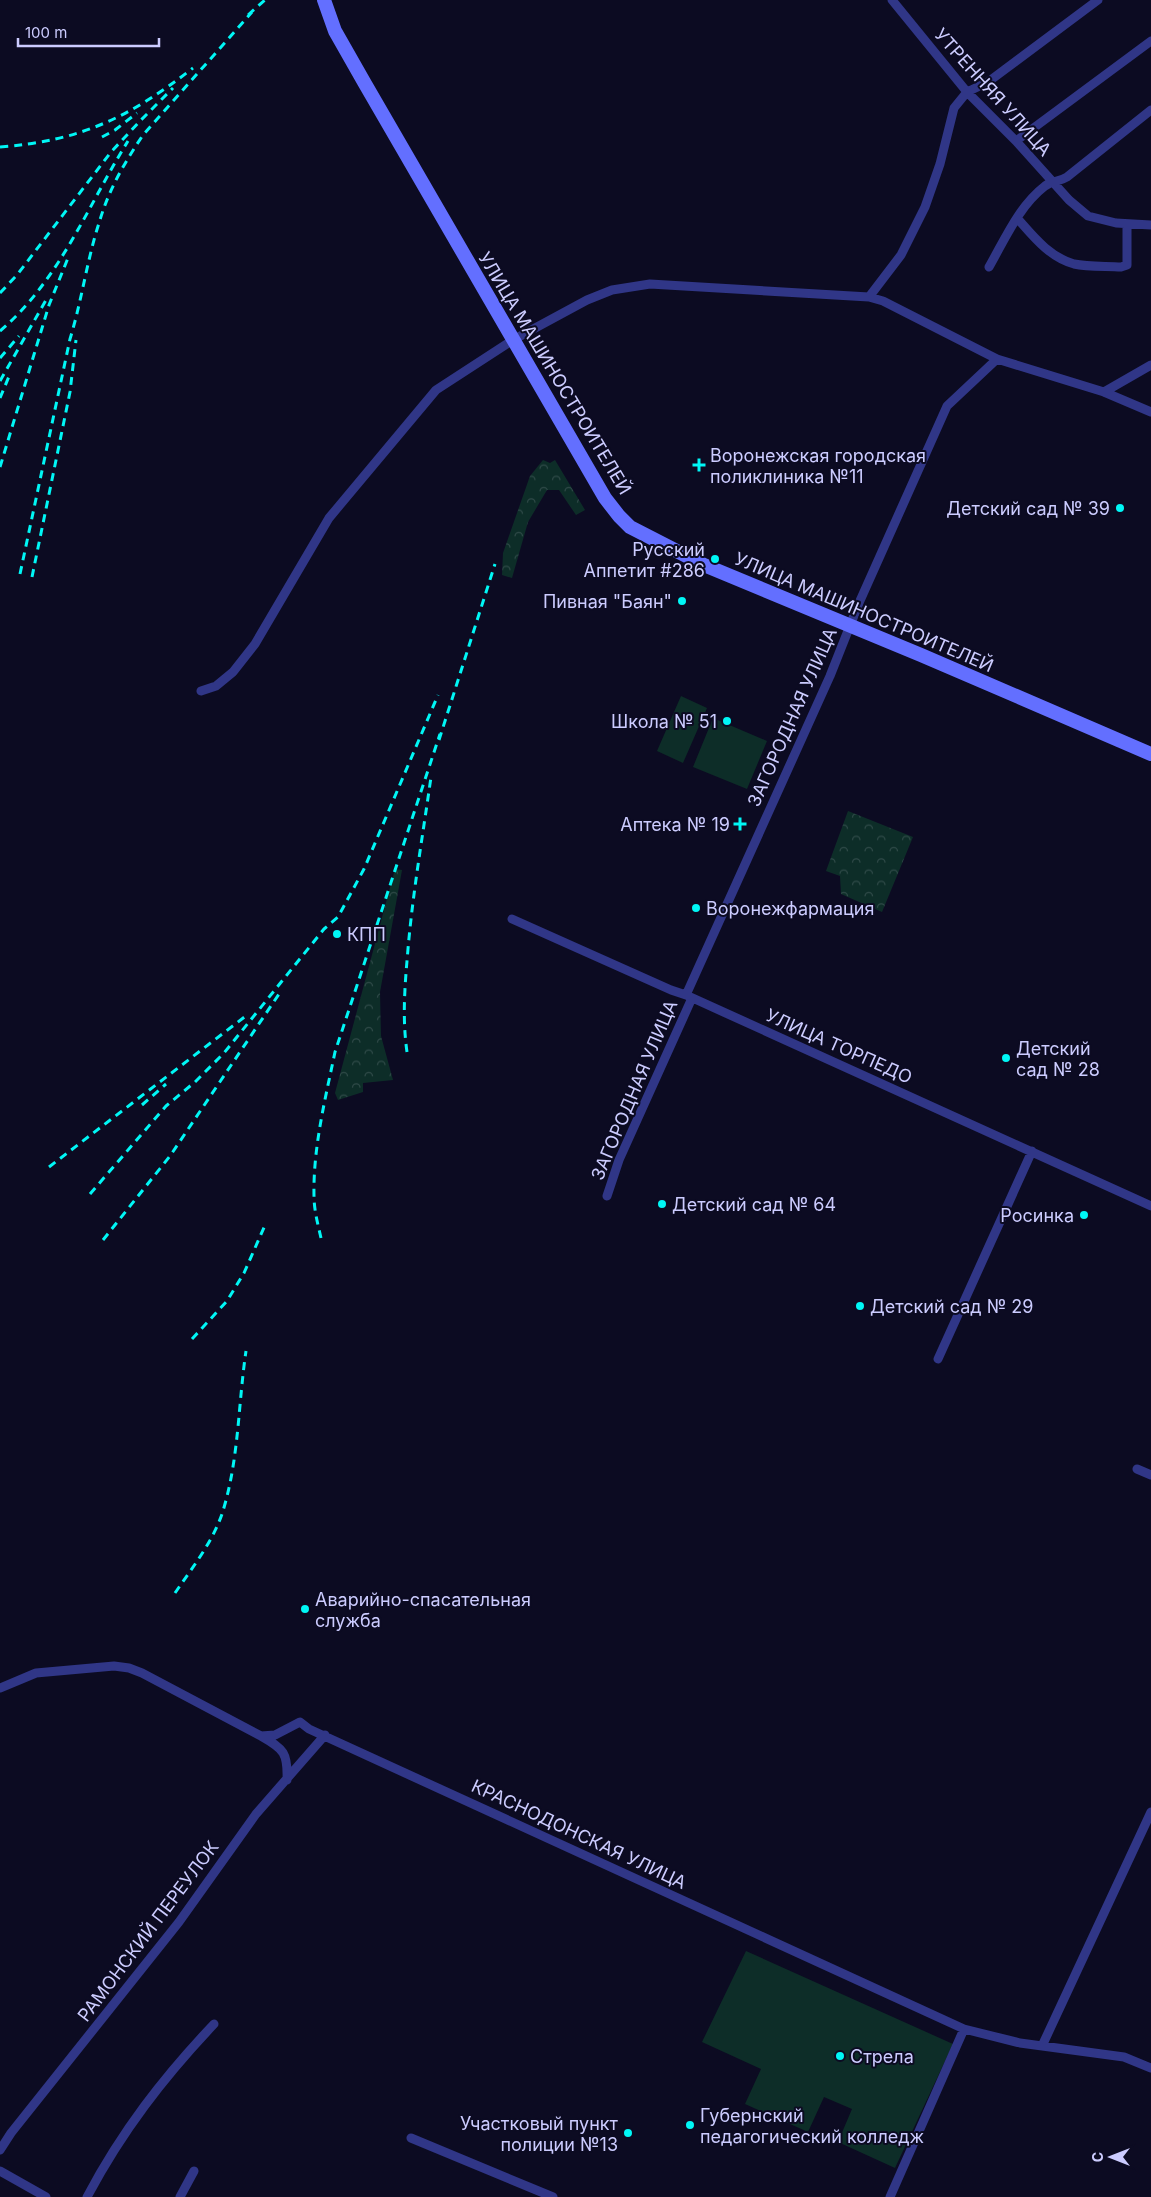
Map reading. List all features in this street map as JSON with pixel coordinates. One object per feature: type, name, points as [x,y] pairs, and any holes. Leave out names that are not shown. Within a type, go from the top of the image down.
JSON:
[{"type":"street","name":"УЛИЦА МАШИНОСТРОИТЕЛЕЙ","points":[[324,0],[336,31],[364,82],[512,340],[604,498],[629,526],[704,565],[850,625],[1151,754]]},
{"type":"street","name":"УТРЕННЯЯ УЛИЦА","points":[[892,0],[967,92],[1016,141],[1052,182],[1088,216],[1127,224],[1151,225]]},
{"type":"street","points":[[869,297],[902,255],[925,207],[940,164],[954,108],[967,92],[988,82],[1098,0]]},
{"type":"street","points":[[1016,141],[1151,41]]},
{"type":"street","points":[[1052,182],[1059,182],[1066,177],[1151,110]]},
{"type":"street","name":"УТРЕННЯЯ УЛИЦА","points":[[989,267],[1016,218],[1034,196],[1052,182]]},
{"type":"street","points":[[1016,218],[1039,244],[1058,257],[1075,264],[1121,267],[1127,265],[1128,258],[1127,224]]},
{"type":"street","points":[[201,691],[216,686],[233,672],[255,644],[329,518],[436,390],[512,340],[587,300],[612,290],[650,284],[869,297],[883,301],[997,359],[1104,392],[1151,412]]},
{"type":"street","name":"ЗАГОРОДНАЯ УЛИЦА","points":[[607,1196],[619,1160],[689,996],[947,406],[997,359]]},
{"type":"street","points":[[1104,392],[1151,365]]},
{"type":"street","name":"УЛИЦА ТОРПЕДО","points":[[512,919],[671,990],[689,996],[1151,1206]]},
{"type":"street","points":[[938,1359],[1032,1151]]},
{"type":"street","points":[[1137,1469],[1151,1475]]},
{"type":"street","points":[[0,1688],[36,1673],[114,1666],[129,1668],[142,1673],[280,1746],[288,1764],[287,1781]]},
{"type":"street","name":"КРАСНОДОНСКАЯ УЛИЦА","points":[[261,1736],[275,1735],[300,1722],[964,2029],[1042,2046],[1124,2057],[1151,2068]]},
{"type":"street","name":"РАМОНСКИЙ ПЕРЕУЛОК","points":[[0,2150],[22,2119],[179,1922],[256,1814],[287,1781],[325,1735]]},
{"type":"street","points":[[1042,2046],[1151,1812]]},
{"type":"street","points":[[87,2197],[134,2118],[183,2057],[214,2024]]},
{"type":"street","points":[[890,2197],[964,2029]]},
{"type":"street","points":[[411,2138],[541,2194],[553,2197]]},
{"type":"street","points":[[180,2197],[194,2171]]},
{"type":"street","points":[[1,2173],[46,2197]]},
{"type":"green space","points":[[543,460],[550,463],[555,460],[585,510],[576,515],[559,490],[547,490],[528,522],[512,578],[502,575],[503,553],[530,476]]},
{"type":"green space","points":[[681,696],[707,708],[683,763],[657,751]]},
{"type":"green space","points":[[713,718],[767,741],[747,789],[693,767]]},
{"type":"green space","points":[[848,811],[913,837],[882,912],[841,894],[840,876],[826,871]]},
{"type":"green space","points":[[395,869],[402,870],[380,992],[381,1036],[393,1080],[363,1083],[363,1092],[338,1100],[335,1093]]},
{"type":"green space","name":"Стрела","points":[[746,1951],[953,2044],[895,2168],[838,2142],[852,2109],[824,2097],[808,2132],[745,2104],[761,2069],[702,2042]]},
{"type":"railway","points":[[248,15],[265,0]]},
{"type":"railway","points":[[20,574],[70,339],[95,235],[108,197],[143,135],[252,12]]},
{"type":"railway","points":[[0,147],[55,139],[103,124],[148,100],[193,68]]},
{"type":"railway","points":[[0,293],[17,275],[111,152],[173,88]]},
{"type":"railway","points":[[102,137],[115,130],[137,113]]},
{"type":"railway","points":[[0,331],[40,289],[72,241],[128,141]]},
{"type":"railway","points":[[0,467],[49,305],[68,258]]},
{"type":"railway","points":[[0,381],[46,300]]},
{"type":"railway","points":[[0,358],[19,336]]},
{"type":"railway","points":[[32,577],[70,392],[76,340]]},
{"type":"railway","points":[[0,398],[10,374]]},
{"type":"railway","points":[[439,740],[495,564]]},
{"type":"railway","points":[[90,1194],[166,1106],[195,1082],[224,1053],[324,929],[338,917],[364,869],[438,695]]},
{"type":"railway","points":[[321,1238],[314,1201],[315,1160],[320,1124],[335,1052],[440,734]]},
{"type":"railway","points":[[407,1052],[404,1013],[408,949],[415,884],[431,777]]},
{"type":"railway","points":[[103,1240],[170,1156],[281,991]]},
{"type":"railway","points":[[49,1167],[247,1015]]},
{"type":"railway","points":[[142,1105],[166,1084]]},
{"type":"railway","points":[[192,1339],[227,1301],[244,1273],[266,1223]]},
{"type":"railway","points":[[175,1593],[195,1565],[218,1525],[228,1494],[235,1453],[246,1351]]},
{"type":"place","name":"Воронежская городская поликлиника №11","points":[[699,465]]},
{"type":"place","name":"Детский сад № 39","points":[[1120,508]]},
{"type":"place","name":"Русский Аппетит #286","points":[[715,559]]},
{"type":"place","name":"Пивная \"Баян\"","points":[[682,601]]},
{"type":"place","name":"Школа № 51","points":[[727,721]]},
{"type":"place","name":"Аптека № 19","points":[[740,824]]},
{"type":"place","name":"Воронежфармация","points":[[696,908]]},
{"type":"place","name":"КПП","points":[[337,934]]},
{"type":"place","name":"Детский сад № 28","points":[[1006,1058]]},
{"type":"place","name":"Детский сад № 64","points":[[662,1204]]},
{"type":"place","name":"Росинка","points":[[1084,1215]]},
{"type":"place","name":"Детский сад № 29","points":[[860,1306]]},
{"type":"place","name":"Аварийно-спасательная служба","points":[[305,1609]]},
{"type":"place","name":"Стрела","points":[[840,2056]]},
{"type":"place","name":"Губернский педагогический колледж","points":[[690,2125]]},
{"type":"place","name":"Участковый пункт полиции №13","points":[[628,2133]]}]
